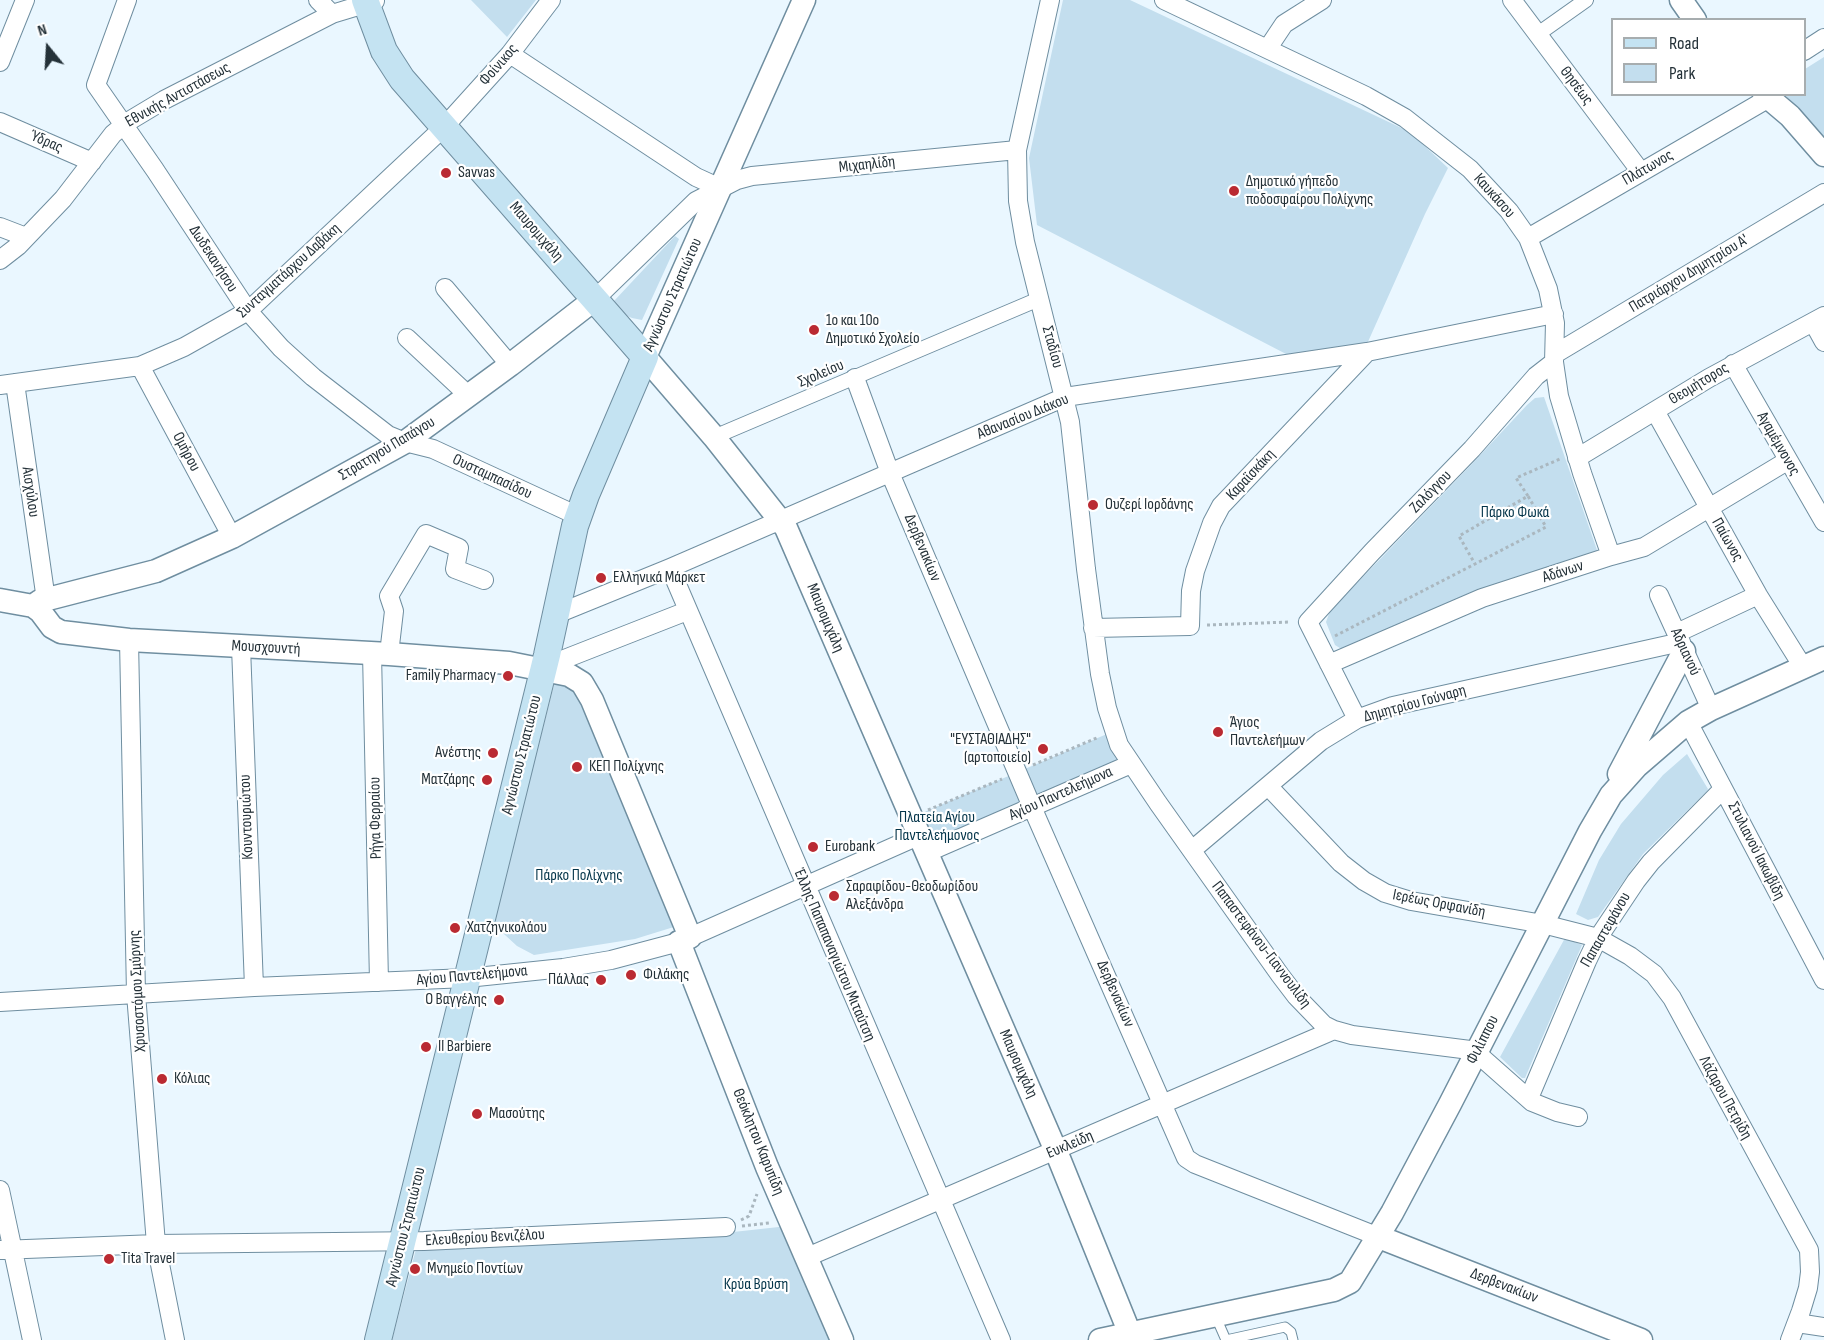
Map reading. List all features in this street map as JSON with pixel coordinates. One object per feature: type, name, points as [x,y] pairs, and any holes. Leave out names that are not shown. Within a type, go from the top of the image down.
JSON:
[{"type":"main road","name":"Μαυρομιχάλη","points":[[369,1],[379,39],[392,64],[411,90],[645,357]]},
{"type":"main road","name":"Αγνώστου Στρατιώτου","points":[[378,1340],[544,669],[578,516],[645,357]]},
{"type":"street","points":[[0,62],[25,0]]},
{"type":"street","name":"Δωδεκανήσου","points":[[127,0],[96,85],[248,311],[281,348],[328,390],[388,435],[405,442]]},
{"type":"street","points":[[318,0],[332,14]]},
{"type":"street","name":"Φοίνικος","points":[[444,127],[510,54],[551,0]]},
{"type":"street","name":"Αγνώστου Στρατιώτου","points":[[645,357],[804,0]]},
{"type":"street","name":"Σταδίου","points":[[1050,0],[1017,150],[1018,201],[1025,242],[1065,397],[1071,431],[1093,628],[1104,693],[1119,745],[1131,764]]},
{"type":"street","name":"Καυκάσου","points":[[1164,0],[1366,96],[1420,129],[1470,169],[1509,211],[1528,238],[1543,272],[1554,314],[1554,358],[1571,458],[1611,556]]},
{"type":"street","points":[[1268,48],[1284,24],[1322,0]]},
{"type":"street","name":"Θησέως","points":[[1512,0],[1641,172]]},
{"type":"street","points":[[1538,34],[1586,0]]},
{"type":"street","points":[[1681,0],[1694,18]]},
{"type":"street","name":"Εθνικής Αντιστάσεως","points":[[0,260],[63,199],[113,134],[123,126],[164,100],[332,14],[369,1]]},
{"type":"street","points":[[1806,50],[1824,38]]},
{"type":"street","points":[[510,54],[696,177],[720,188]]},
{"type":"street","points":[[1766,96],[1790,116],[1824,155]]},
{"type":"street","name":"Πλάτωνος","points":[[1528,238],[1766,96]]},
{"type":"street","name":"Ύδρας","points":[[0,122],[92,162]]},
{"type":"street","name":"Συνταγματάρχου Δαβάκη","points":[[7,384],[140,366],[184,347],[248,311],[444,127]]},
{"type":"street","name":"Μιχαηλίδη","points":[[720,188],[752,176],[1017,150]]},
{"type":"street","name":"Στρατηγού Παπάγου","points":[[40,603],[156,571],[232,537],[405,442],[595,299],[696,201],[720,188]]},
{"type":"street","name":"Πατριάρχου Δημητρίου Α'","points":[[1554,358],[1824,193]]},
{"type":"street","points":[[0,227],[26,237]]},
{"type":"street","points":[[445,288],[510,365]]},
{"type":"street","name":"Σχολείου","points":[[714,437],[1039,299]]},
{"type":"street","name":"Αθανασίου Διάκου","points":[[557,614],[670,568],[1065,397],[1367,352],[1554,314]]},
{"type":"street","points":[[1818,319],[1824,342]]},
{"type":"street","name":"Θεομήτορος","points":[[1571,458],[1733,364],[1818,319]]},
{"type":"street","points":[[407,338],[469,396]]},
{"type":"street","name":"Καραϊσκάκη","points":[[1190,626],[1191,591],[1195,570],[1212,523],[1221,507],[1367,352]]},
{"type":"street","name":"Μαυρομιχάλη","points":[[645,357],[781,520],[795,547],[1056,1151],[1130,1334]]},
{"type":"street","name":"Ζαλόγγου","points":[[1308,622],[1472,449],[1554,358]]},
{"type":"street","name":"Αγαμέμνονος","points":[[1733,364],[1824,522]]},
{"type":"street","name":"Ομήρου","points":[[140,366],[232,537]]},
{"type":"street","name":"Δερβενακίων","points":[[855,378],[890,473],[1032,807],[1186,1158],[1195,1164],[1379,1237],[1604,1332],[1641,1340]]},
{"type":"street","name":"Αισχύλου","points":[[7,384],[40,603]]},
{"type":"street","name":"Παίωνος","points":[[1655,411],[1758,595],[1803,667]]},
{"type":"street","name":"Ουσταμπασίδου","points":[[405,442],[434,449],[578,516]]},
{"type":"street","name":"Αδάνων","points":[[1329,664],[1482,598],[1644,547],[1787,461]]},
{"type":"street","name":"Ρήγα Φερραίου","points":[[379,982],[381,653],[394,611],[389,597],[426,534],[459,548],[455,569],[484,580]]},
{"type":"street","name":"Έλλης Παπαπαναγιώτου Μιταύτση","points":[[670,568],[1001,1340]]},
{"type":"street","name":"Δημητρίου Γούναρη","points":[[1192,850],[1321,741],[1357,719],[1393,706],[1681,642],[1758,595]]},
{"type":"street","name":"Αδριανού","points":[[1659,596],[1711,709]]},
{"type":"street","points":[[0,600],[40,603]]},
{"type":"street","name":"Μουσχουντή","points":[[40,603],[57,630],[129,640],[381,653],[509,663],[544,669]]},
{"type":"street","points":[[544,669],[687,611]]},
{"type":"street","points":[[1308,622],[1357,719]]},
{"type":"street","points":[[1093,628],[1190,626]]},
{"type":"street","name":"Χρυσοστόμου Σμύρνης","points":[[129,640],[136,994],[156,1244],[175,1340]]},
{"type":"street","points":[[1606,802],[1681,642]]},
{"type":"street","name":"Κουντουριώτου","points":[[241,647],[254,987]]},
{"type":"street","name":"Φιλίππου","points":[[1100,1340],[1340,1288],[1354,1278],[1379,1237],[1606,802],[1622,780],[1688,722],[1711,709],[1824,658]]},
{"type":"street","name":"Θεόκλητου Καρυπίδη","points":[[544,669],[576,679],[590,694],[685,940],[767,1167],[842,1340]]},
{"type":"street","name":"Στυλιανού Ιακωβίδη","points":[[1688,722],[1824,980]]},
{"type":"street","name":"Αγίου Παντελεήμονα","points":[[0,1002],[254,987],[467,978],[588,964],[640,953],[685,940],[806,888],[1032,807],[1131,764]]},
{"type":"street","name":"Παπαστεφάνου-Γιαννουλίδη","points":[[1131,764],[1296,996],[1317,1018],[1334,1030],[1352,1035],[1460,1047],[1476,1053]]},
{"type":"street","name":"Ιερέως Ορφανίδη","points":[[1268,786],[1341,863],[1364,882],[1384,893],[1411,901],[1543,924]]},
{"type":"street","name":"Παπαστεφάνου","points":[[1529,1098],[1598,938],[1636,880],[1651,862],[1723,789]]},
{"type":"street","name":"Λάζαρου Πετρίδη","points":[[1543,924],[1598,938],[1643,964],[1664,985],[1816,1250],[1808,1288],[1790,1340]]},
{"type":"street","name":"Ευκλείδη","points":[[805,1258],[1334,1030]]},
{"type":"street","points":[[1476,1053],[1542,1107],[1578,1117]]},
{"type":"street","points":[[0,1190],[6,1250],[32,1340]]},
{"type":"street","name":"Ελευθερίου Βενιζέλου","points":[[6,1250],[156,1244],[402,1241],[726,1227]]},
{"type":"street","points":[[1797,1323],[1824,1327]]},
{"type":"lane","points":[[1215,1316],[1226,1340],[1284,1327],[1291,1332],[1293,1340]]},
{"type":"path","points":[[1339,635],[1546,527],[1516,478],[1571,458]]},
{"type":"path","points":[[1475,564],[1459,536],[1528,496]]},
{"type":"path","points":[[1190,626],[1308,622]]},
{"type":"path","points":[[726,1227],[749,1216],[767,1167]]},
{"type":"path","points":[[726,1227],[790,1222]]},
{"type":"green space","points":[[471,0],[536,0],[507,37]]},
{"type":"green space","name":"Δημοτικό γήπεδο ποδοσφαίρου Πολίχνης","points":[[1063,0],[1130,0],[1410,132],[1448,168],[1367,344],[1288,355],[1037,225],[1029,158]]},
{"type":"green space","points":[[1824,57],[1824,138],[1786,96],[1806,96],[1806,68]]},
{"type":"green space","points":[[675,236],[679,239],[642,320],[625,315],[614,301]]},
{"type":"green space","name":"Πάρκο Φωκά","points":[[1544,397],[1598,553],[1343,650],[1335,645],[1326,622],[1330,611],[1527,405],[1535,398]]},
{"type":"green space","name":"Πάρκο Πολίχνης","points":[[555,681],[580,694],[677,926],[635,939],[534,955],[517,946],[493,924]]},
{"type":"green space","name":"Πλατεία Αγίου Παντελεήμονος","points":[[1114,731],[1131,764],[926,853],[910,818]]},
{"type":"green space","points":[[1687,754],[1708,789],[1707,791],[1643,854],[1598,917],[1588,920],[1576,914],[1599,860],[1621,824],[1663,775]]},
{"type":"green space","points":[[1565,938],[1582,945],[1525,1078],[1522,1078],[1500,1057]]},
{"type":"green space","name":"Κρύα Βρύση","points":[[788,1226],[842,1340],[392,1340],[416,1249],[724,1233]]},
{"type":"place","name":"Savvas","points":[[446,173]]},
{"type":"place","name":"Δημοτικό γήπεδο ποδοσφαίρου Πολίχνης","points":[[1234,191]]},
{"type":"place","name":"1ο και 10ο Δημοτικό Σχολείο","points":[[814,330]]},
{"type":"place","name":"Ουζερί Ιορδάνης","points":[[1093,505]]},
{"type":"place","name":"Ελληνικά Μάρκετ","points":[[601,578]]},
{"type":"place","name":"Family Pharmacy","points":[[508,676]]},
{"type":"place","name":"Άγιος Παντελεήμων","points":[[1218,732]]},
{"type":"place","name":"\"ΕΥΣΤΑΘΙΑΔΗΣ\" (αρτοποιείο)","points":[[1043,749]]},
{"type":"place","name":"Ανέστης","points":[[493,753]]},
{"type":"place","name":"ΚΕΠ Πολίχνης","points":[[577,767]]},
{"type":"place","name":"Ματζάρης","points":[[487,780]]},
{"type":"place","name":"Eurobank","points":[[813,847]]},
{"type":"place","name":"Σαραφίδου-Θεοδωρίδου Αλεξάνδρα","points":[[834,896]]},
{"type":"place","name":"Χατζηνικολάου","points":[[455,928]]},
{"type":"place","name":"Φιλάκης","points":[[631,975]]},
{"type":"place","name":"Πάλλας","points":[[601,980]]},
{"type":"place","name":"Ο Βαγγέλης","points":[[499,1000]]},
{"type":"place","name":"Il Barbiere","points":[[426,1047]]},
{"type":"place","name":"Κόλιας","points":[[162,1079]]},
{"type":"place","name":"Μασούτης","points":[[477,1114]]},
{"type":"place","name":"Tita Travel","points":[[109,1259]]},
{"type":"place","name":"Μνημείο Ποντίων","points":[[415,1269]]}]
